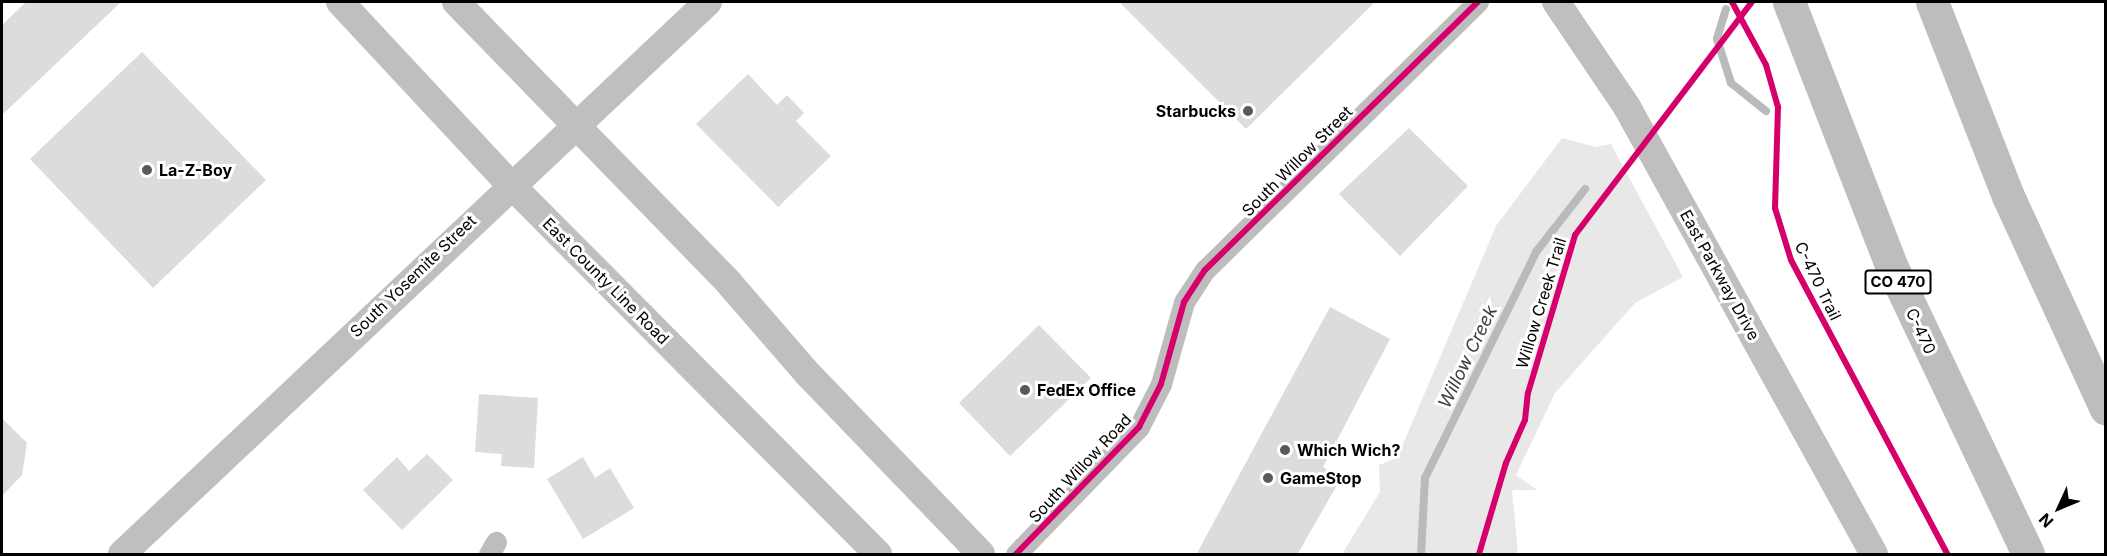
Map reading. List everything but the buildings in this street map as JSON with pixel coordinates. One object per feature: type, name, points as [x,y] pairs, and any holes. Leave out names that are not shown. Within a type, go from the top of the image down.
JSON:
[{"type":"highway","name":"C-470","points":[[1789,2],[1890,263],[2028,555]]},
{"type":"highway","points":[[1932,2],[2008,196],[2106,410]]},
{"type":"main road","name":"East County Line Road","points":[[340,2],[510,184],[878,555]]},
{"type":"main road","points":[[456,2],[729,283],[807,373],[981,555]]},
{"type":"main road","name":"South Yosemite Street","points":[[122,555],[510,184],[576,128],[708,2]]},
{"type":"main road","name":"East Parkway Drive","points":[[1556,2],[1627,107],[1874,555]]},
{"type":"street","name":"South Willow Street","points":[[1165,360],[1184,302],[1205,270],[1478,2]]},
{"type":"street","name":"South Willow Road","points":[[1016,555],[1139,427],[1155,401],[1165,360]]},
{"type":"shaded area","points":[[1562,138],[1596,147],[1611,144],[1683,277],[1635,303],[1555,393],[1516,475],[1537,490],[1512,490],[1518,554],[1342,554],[1380,492],[1379,465],[1397,458],[1496,226]]},
{"type":"waterway","points":[[1726,9],[1717,39],[1731,83],[1766,111]]},
{"type":"waterway","name":"Willow Creek","points":[[1421,554],[1425,478],[1536,252],[1585,189]]},
{"type":"cycle path","points":[[1016,554],[1139,427],[1161,384],[1184,302],[1205,270],[1478,2]]},
{"type":"cycle path","name":"C-470 Trail","points":[[1732,2],[1766,65],[1778,107],[1775,208],[1791,260],[1947,554]]},
{"type":"cycle path","name":"Willow Creek Trail","points":[[1479,554],[1506,463],[1525,420],[1528,393],[1575,235],[1752,2]]},
{"type":"place","name":"Starbucks","points":[[1248,111]]},
{"type":"place","name":"La-Z-Boy","points":[[147,170]]},
{"type":"place","name":"FedEx Office","points":[[1025,390]]},
{"type":"place","name":"Which Wich?","points":[[1285,450]]},
{"type":"place","name":"GameStop","points":[[1268,478]]}]
